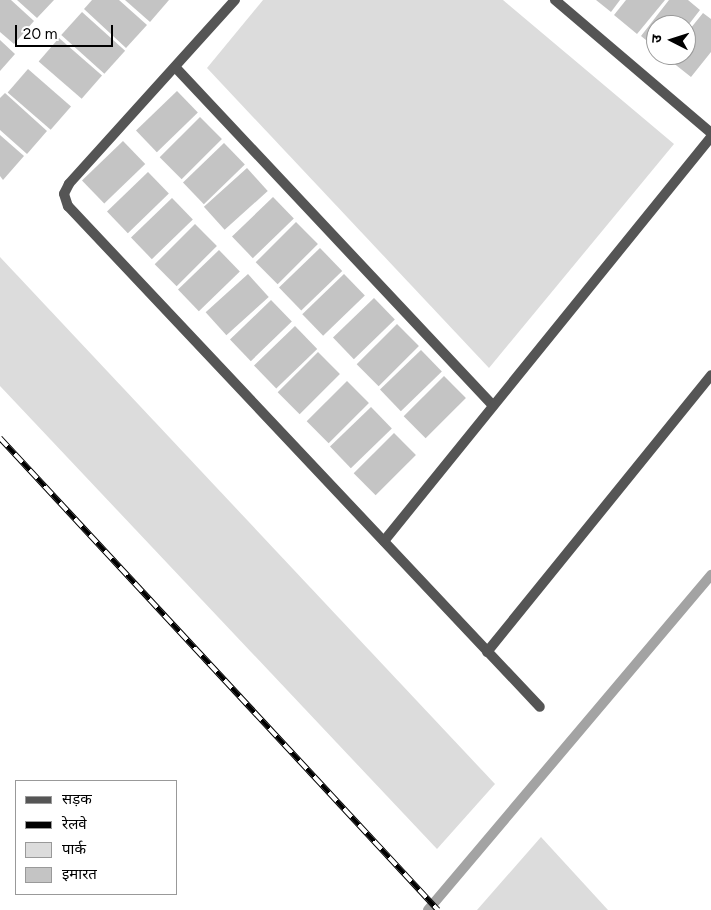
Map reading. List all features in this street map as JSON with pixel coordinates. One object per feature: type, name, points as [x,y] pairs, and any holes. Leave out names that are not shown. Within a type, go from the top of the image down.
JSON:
[{"type":"street","points":[[234,0],[176,68],[69,184],[64,194],[68,206],[540,707]]},
{"type":"street","points":[[555,0],[711,133]]},
{"type":"street","points":[[176,68],[493,406]]},
{"type":"street","points":[[384,541],[711,138]]},
{"type":"street","points":[[487,652],[711,375]]},
{"type":"green space","points":[[263,0],[503,0],[674,144],[489,368],[207,68]]},
{"type":"green space","points":[[0,257],[495,784],[437,849],[0,386]]},
{"type":"green space","points":[[541,837],[608,910],[477,910]]},
{"type":"building","points":[[0,0],[11,0],[34,21],[14,44],[0,32]]},
{"type":"building","points":[[17,0],[54,0],[37,18]]},
{"type":"building","points":[[92,0],[119,0],[147,25],[126,48],[84,9]]},
{"type":"building","points":[[125,0],[169,0],[150,22]]},
{"type":"building","points":[[596,0],[620,0],[611,12]]},
{"type":"building","points":[[626,0],[665,0],[653,15],[646,15],[646,23],[637,34],[614,15]]},
{"type":"building","points":[[669,0],[688,0],[700,10],[696,15],[657,15]]},
{"type":"building","points":[[82,12],[125,51],[104,74],[61,35]]},
{"type":"building","points":[[703,13],[711,19],[711,52],[691,77],[676,65],[696,65],[696,22]]},
{"type":"building","points":[[646,30],[646,40],[641,36]]},
{"type":"building","points":[[59,38],[102,75],[82,99],[39,61]]},
{"type":"building","points":[[0,40],[15,54],[0,71]]},
{"type":"building","points":[[28,69],[71,106],[51,130],[8,92]]},
{"type":"building","points":[[177,91],[198,113],[157,152],[136,131]]},
{"type":"building","points":[[5,93],[47,131],[27,154],[0,130],[0,98]]},
{"type":"building","points":[[200,117],[222,139],[182,179],[160,157]]},
{"type":"building","points":[[0,135],[24,156],[3,180],[0,176]]},
{"type":"building","points":[[123,141],[145,164],[104,204],[82,181]]},
{"type":"building","points":[[224,143],[245,165],[204,204],[183,183]]},
{"type":"building","points":[[247,168],[268,191],[225,230],[204,207]]},
{"type":"building","points":[[148,172],[169,194],[128,233],[107,212]]},
{"type":"building","points":[[273,197],[294,219],[253,258],[232,237]]},
{"type":"building","points":[[172,198],[193,220],[152,259],[131,238]]},
{"type":"building","points":[[296,222],[318,244],[278,284],[256,262]]},
{"type":"building","points":[[195,224],[217,246],[177,286],[155,264]]},
{"type":"building","points":[[320,248],[342,271],[301,311],[279,288]]},
{"type":"building","points":[[219,250],[240,272],[199,311],[178,290]]},
{"type":"building","points":[[248,274],[269,297],[226,335],[206,312]]},
{"type":"building","points":[[344,274],[365,296],[323,336],[302,314]]},
{"type":"building","points":[[374,298],[395,320],[354,359],[333,338]]},
{"type":"building","points":[[271,300],[292,322],[251,361],[230,340]]},
{"type":"building","points":[[397,324],[419,346],[379,386],[357,364]]},
{"type":"building","points":[[295,326],[317,349],[276,389],[254,366]]},
{"type":"building","points":[[421,350],[442,372],[401,411],[380,390]]},
{"type":"building","points":[[318,352],[340,374],[300,414],[278,392]]},
{"type":"building","points":[[444,376],[466,398],[426,438],[404,416]]},
{"type":"building","points":[[347,381],[369,403],[329,443],[307,421]]},
{"type":"building","points":[[371,407],[392,429],[351,468],[330,447]]},
{"type":"building","points":[[394,433],[416,455],[376,495],[354,473]]},
{"type":"waterway","points":[[428,910],[711,575]]},
{"type":"railway","points":[[0,438],[438,910]]}]
